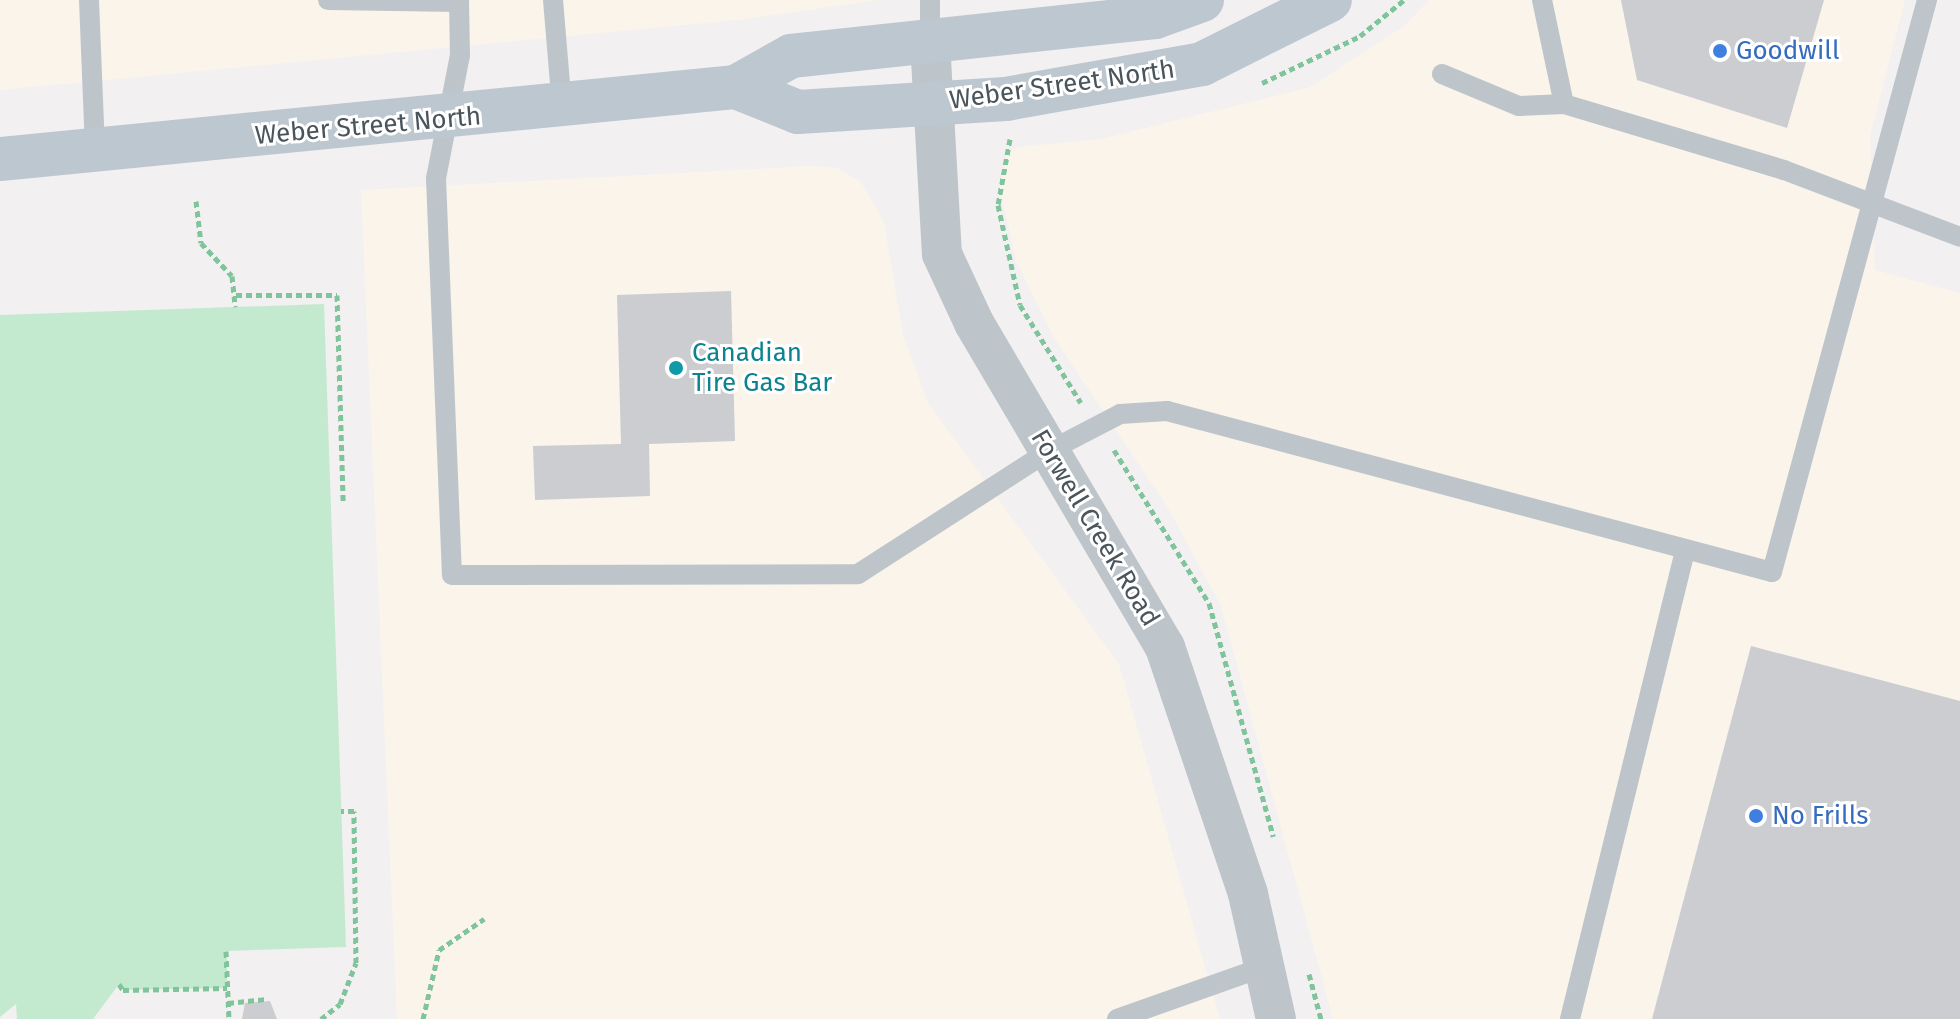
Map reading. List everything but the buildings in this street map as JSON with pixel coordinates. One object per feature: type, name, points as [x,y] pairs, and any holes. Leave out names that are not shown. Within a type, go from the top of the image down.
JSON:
[{"type":"main road","name":"Weber Street North","points":[[0,159],[562,108],[736,87],[791,56],[930,21],[1155,17],[1202,0]]},
{"type":"main road","name":"Weber Street North","points":[[736,87],[798,112],[1006,99],[1202,64],[1330,0]]},
{"type":"street","name":"Forwell Creek Road","points":[[930,21],[931,103],[942,254],[1049,451],[1165,647],[1248,894],[1276,1019]]},
{"type":"lane","points":[[89,0],[95,150]]},
{"type":"lane","points":[[328,0],[459,1],[449,119],[436,178],[452,575],[858,574],[1049,451],[1120,414],[1167,411],[1772,572],[1927,0]]},
{"type":"lane","points":[[553,0],[562,108]]},
{"type":"lane","points":[[1542,0],[1564,104]]},
{"type":"lane","points":[[1442,74],[1519,106],[1564,104],[1784,170],[1872,209],[1960,237]]},
{"type":"lane","points":[[1570,1019],[1685,551]]},
{"type":"lane","points":[[1117,1019],[1165,1011],[1264,967]]},
{"type":"path","points":[[196,201],[206,256],[232,276],[235,307]]},
{"type":"path","points":[[236,295],[337,295],[343,502]]},
{"type":"path","points":[[321,1019],[340,1004],[356,963],[354,811],[341,811]]},
{"type":"path","points":[[423,1019],[439,950],[484,919]]},
{"type":"path","points":[[226,951],[229,1019]]},
{"type":"path","points":[[119,984],[123,990],[227,988]]},
{"type":"path","points":[[228,1003],[265,999]]},
{"type":"shaded area","points":[[0,0],[878,0],[737,20],[0,90]]},
{"type":"shaded area","points":[[1429,0],[1905,0],[1870,136],[1875,270],[1960,293],[1960,1019],[1333,1019],[1221,606],[1168,508],[1053,336],[1016,261],[1000,188],[1007,152],[1018,147],[1101,139],[1310,87],[1404,26]]},
{"type":"shaded area","points":[[810,166],[837,168],[861,182],[884,222],[903,335],[928,403],[1119,664],[1220,1019],[397,1019],[361,190]]},
{"type":"green space","points":[[324,304],[346,947],[227,951],[227,988],[123,990],[119,984],[93,1019],[17,1019],[16,1004],[0,1017],[0,315]]},
{"type":"place","name":"Goodwill","points":[[1720,51]]},
{"type":"place","name":"Canadian Tire Gas Bar","points":[[676,368]]},
{"type":"place","name":"No Frills","points":[[1756,816]]}]
